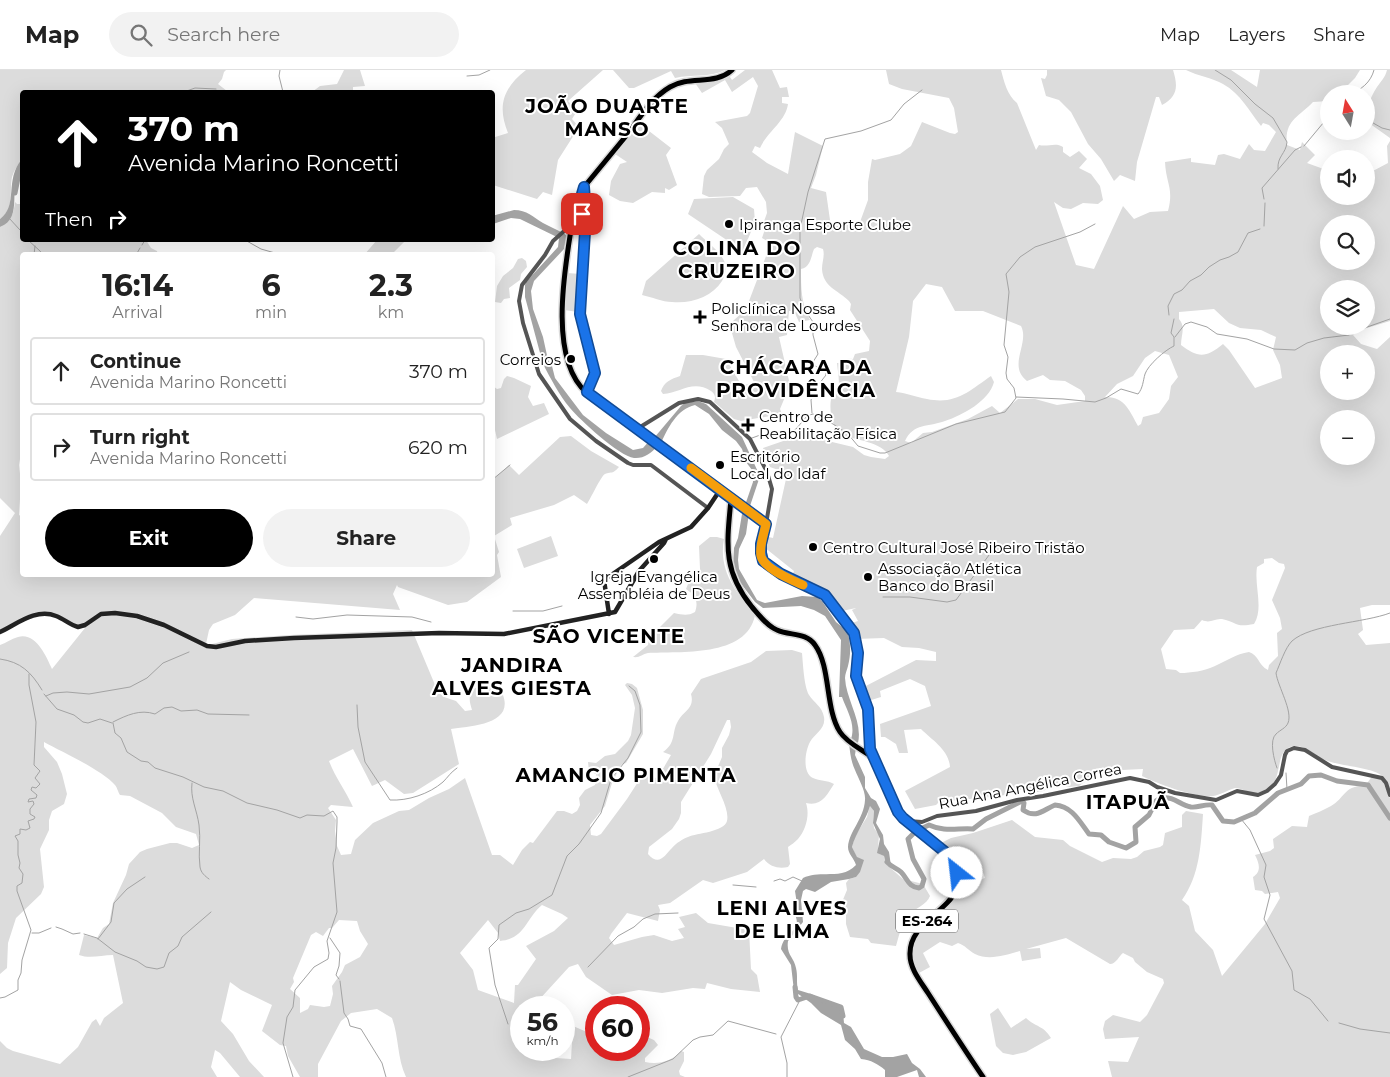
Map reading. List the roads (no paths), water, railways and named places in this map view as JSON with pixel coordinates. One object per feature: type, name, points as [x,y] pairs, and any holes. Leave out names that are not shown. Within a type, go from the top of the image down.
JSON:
[{"type":"main road","points":[[732,70],[726,76],[719,78],[677,83],[661,93],[584,187],[582,214],[571,227],[561,313],[562,334],[571,371],[580,386],[766,524]]},
{"type":"main road","points":[[584,187],[585,225],[580,314],[595,373],[587,392]]},
{"type":"main road","points":[[580,218],[585,225]]},
{"type":"main road","points":[[609,614],[604,580],[659,542],[691,527],[708,508],[720,490]]},
{"type":"main road","points":[[731,499],[728,548],[730,565],[736,582],[747,600],[770,626],[780,631],[807,637],[816,645],[838,727],[844,737],[866,750]]},
{"type":"main road","name":"ES-264","points":[[766,524],[761,544],[763,561],[781,574],[825,595],[854,633],[858,653],[856,676],[868,709],[866,750],[873,758],[898,812],[950,856],[956,867],[958,881],[956,892],[951,900],[917,930],[910,949],[910,960],[942,1016],[983,1077]]},
{"type":"main road","points":[[0,632],[36,614],[57,616],[78,627],[86,625],[101,614],[110,612],[137,616],[164,624],[190,636],[200,643],[212,647],[257,640],[340,636],[439,633],[504,634],[617,611],[639,570],[664,544],[666,539]]},
{"type":"street","points":[[571,227],[553,241],[521,289],[520,309],[528,342],[539,374],[570,419],[596,441],[628,463],[653,466],[708,508]]},
{"type":"street","points":[[637,429],[679,402],[698,399],[710,402],[751,441],[770,478],[772,494],[766,524]]},
{"type":"street","name":"Rua Ana Angélica Correa","points":[[906,820],[922,822],[937,816],[984,810],[1017,800],[1130,778],[1149,782],[1157,787],[1176,793],[1216,800],[1237,791],[1253,795],[1262,794],[1276,784],[1281,775],[1283,760],[1287,751],[1294,748],[1312,753],[1325,764],[1332,767],[1382,778],[1390,795]]},
{"type":"waterway","points":[[280,70],[279,76],[282,90]]},
{"type":"waterway","points":[[467,76],[479,75],[490,70]]},
{"type":"waterway","points":[[1215,70],[1231,80],[1255,104],[1273,118],[1287,142],[1279,161],[1278,169]]},
{"type":"waterway","points":[[1365,85],[1374,70]]},
{"type":"waterway","points":[[190,90],[195,88],[216,89]]},
{"type":"waterway","points":[[819,384],[826,375],[825,372],[814,365],[813,362],[818,354],[813,335],[813,322],[804,309],[800,298],[800,229],[808,192],[825,139],[861,131],[891,120],[904,104],[922,90]]},
{"type":"waterway","points":[[1375,124],[1390,130]]},
{"type":"waterway","points":[[1304,146],[1320,127]]},
{"type":"waterway","points":[[1264,199],[1262,188],[1295,150],[1301,147]]},
{"type":"waterway","points":[[15,193],[20,171]]},
{"type":"waterway","points":[[1264,226],[1265,203]]},
{"type":"waterway","points":[[9,218],[20,230]]},
{"type":"waterway","points":[[752,438],[763,434],[788,433],[796,429],[807,416],[813,414],[848,434],[858,446],[885,453],[956,424],[1005,412],[1016,398],[1014,388],[1007,379],[1006,373],[1008,357],[1004,345],[1009,292],[1006,274],[1020,257],[1035,247],[1080,232],[1095,224]]},
{"type":"waterway","points":[[1169,315],[1168,306],[1174,294],[1182,290],[1190,281],[1201,275],[1209,267],[1238,252],[1248,233],[1260,229]]},
{"type":"waterway","points":[[30,242],[41,252]]},
{"type":"waterway","points":[[249,242],[272,252]]},
{"type":"waterway","points":[[34,252],[35,246]]},
{"type":"waterway","points":[[138,252],[140,248]]},
{"type":"waterway","points":[[1016,397],[1095,402],[1121,389],[1138,394],[1150,366],[1162,354],[1174,346],[1174,337],[1171,333],[1174,319]]},
{"type":"waterway","points":[[1375,324],[1390,319]]},
{"type":"waterway","points":[[1175,337],[1185,324],[1191,322],[1207,327],[1217,334],[1247,339],[1274,349],[1295,350],[1307,343],[1324,338],[1349,335]]},
{"type":"waterway","points":[[812,413],[811,400],[816,388]]},
{"type":"waterway","points":[[495,478],[510,465]]},
{"type":"waterway","points":[[883,597],[910,597],[947,602],[956,600],[992,551]]},
{"type":"waterway","points":[[513,611],[543,611],[562,606]]},
{"type":"waterway","points":[[1277,768],[1272,745],[1276,734],[1287,725],[1289,712],[1276,673],[1289,644],[1301,635],[1325,627],[1390,613]]},
{"type":"waterway","points":[[296,617],[313,619],[347,615],[412,617],[431,622]]},
{"type":"waterway","points":[[46,696],[53,693],[67,692],[89,694],[130,687],[147,678],[163,663],[189,652]]},
{"type":"waterway","points":[[0,659],[20,665],[34,678],[42,690]]},
{"type":"waterway","points":[[0,998],[18,990],[22,960],[31,930],[17,891],[17,886],[22,883],[23,874],[19,868],[18,841],[15,836],[20,834],[20,829],[26,830],[30,828],[28,821],[35,817],[30,814],[30,809],[34,804],[33,801],[28,802],[29,799],[36,798],[37,795],[31,790],[32,787],[36,788],[40,784],[35,778],[40,771],[34,765],[36,722],[29,685],[29,674]]},
{"type":"waterway","points":[[508,1024],[495,985],[489,948],[498,939],[499,925],[516,913],[529,909],[552,895],[567,856],[579,844],[601,813],[611,779],[628,758],[641,732],[640,705],[635,691],[629,686]]},
{"type":"waterway","points":[[44,694],[57,709],[74,715],[83,722],[88,723],[100,719],[112,723]]},
{"type":"waterway","points":[[357,705],[358,727],[365,762],[390,800],[411,798],[425,793],[443,782],[457,768]]},
{"type":"waterway","points":[[113,722],[123,717],[144,712],[155,714],[164,708],[172,707],[181,711],[197,710],[208,714],[249,715]]},
{"type":"waterway","points":[[113,723],[115,733],[121,738],[127,752],[141,761],[148,762],[155,768],[183,777],[204,787],[223,791],[247,803],[300,818],[307,815],[324,816],[333,811],[337,817],[336,848],[333,863],[337,912],[327,941],[328,959],[314,967],[295,990],[293,1007],[287,1017],[283,1043],[293,1077]]},
{"type":"waterway","points":[[1286,773],[1287,789]]},
{"type":"waterway","points":[[887,862],[901,872],[910,884],[919,888],[922,886],[924,879],[913,859],[908,839],[916,831],[929,825],[945,829],[973,829],[986,819],[1022,801],[1024,803],[1023,810],[1032,814],[1039,813],[1055,805],[1066,808],[1075,815],[1089,834],[1101,835],[1109,842],[1126,848],[1136,842],[1135,827],[1149,815],[1156,801],[1161,798],[1170,798],[1191,807],[1212,805],[1223,821],[1234,822],[1255,813],[1278,793],[1301,784],[1309,776],[1321,775],[1337,781],[1368,785],[1390,818]]},
{"type":"waterway","points":[[192,783],[192,794],[200,830],[200,867],[202,873],[209,879]]},
{"type":"waterway","points":[[1241,819],[1250,830],[1266,865],[1264,877],[1270,895],[1264,919],[1292,971],[1294,990],[1310,999],[1328,1021]]},
{"type":"waterway","points":[[98,939],[111,922],[114,903],[127,889],[145,877]]},
{"type":"waterway","points":[[774,881],[780,879],[785,881],[793,877],[802,881]]},
{"type":"waterway","points":[[733,885],[756,887]]},
{"type":"waterway","points":[[84,934],[97,938],[115,952],[146,967],[157,969],[164,967],[169,953],[178,946],[182,937],[211,912]]},
{"type":"waterway","points":[[588,967],[618,936],[634,927],[643,919],[655,914],[678,913]]},
{"type":"waterway","points":[[56,927],[73,934],[80,933]]},
{"type":"waterway","points":[[32,933],[39,933],[51,928]]},
{"type":"waterway","points":[[330,938],[340,953],[336,975],[339,979]]},
{"type":"waterway","points":[[340,981],[344,1013],[350,1026],[361,1029],[382,1063],[386,1077]]},
{"type":"waterway","points":[[795,987],[798,1000],[810,996],[841,1007],[843,1016]]},
{"type":"waterway","points":[[787,1077],[787,1063],[781,1037],[800,1000]]},
{"type":"waterway","points":[[628,1077],[673,1059],[693,1040],[713,1035],[728,1021],[776,1034]]},
{"type":"waterway","points":[[1339,1023],[1360,1029],[1390,1033]]},
{"type":"place","name":"Ipiranga Esporte Clube","points":[[729,224]]},
{"type":"place","name":"Policlínica Nossa Senhora de Lourdes","points":[[700,317]]},
{"type":"place","name":"Correios","points":[[571,359]]},
{"type":"place","name":"Centro de Reabilitação Física","points":[[748,425]]},
{"type":"place","name":"Escritório Local do Idaf","points":[[720,465]]},
{"type":"place","name":"Centro Cultural José Ribeiro Tristão","points":[[813,547]]},
{"type":"place","name":"Igreja Evangélica Assembléia de Deus","points":[[654,559]]},
{"type":"place","name":"Associação Atlética Banco do Brasil","points":[[868,577]]},
{"type":"district","name":"JOÃO DUARTE MANSO","points":[[607,118]]},
{"type":"district","name":"COLINA DO CRUZEIRO","points":[[737,260]]},
{"type":"district","name":"CHÁCARA DA PROVIDÊNCIA","points":[[796,378]]},
{"type":"district","name":"SÃO VICENTE","points":[[609,636]]},
{"type":"district","name":"JANDIRA ALVES GIESTA","points":[[512,676]]},
{"type":"district","name":"AMANCIO PIMENTA","points":[[626,775]]},
{"type":"district","name":"ITAPUÃ","points":[[1128,802]]},
{"type":"district","name":"LENI ALVES DE LIMA","points":[[782,920]]}]
